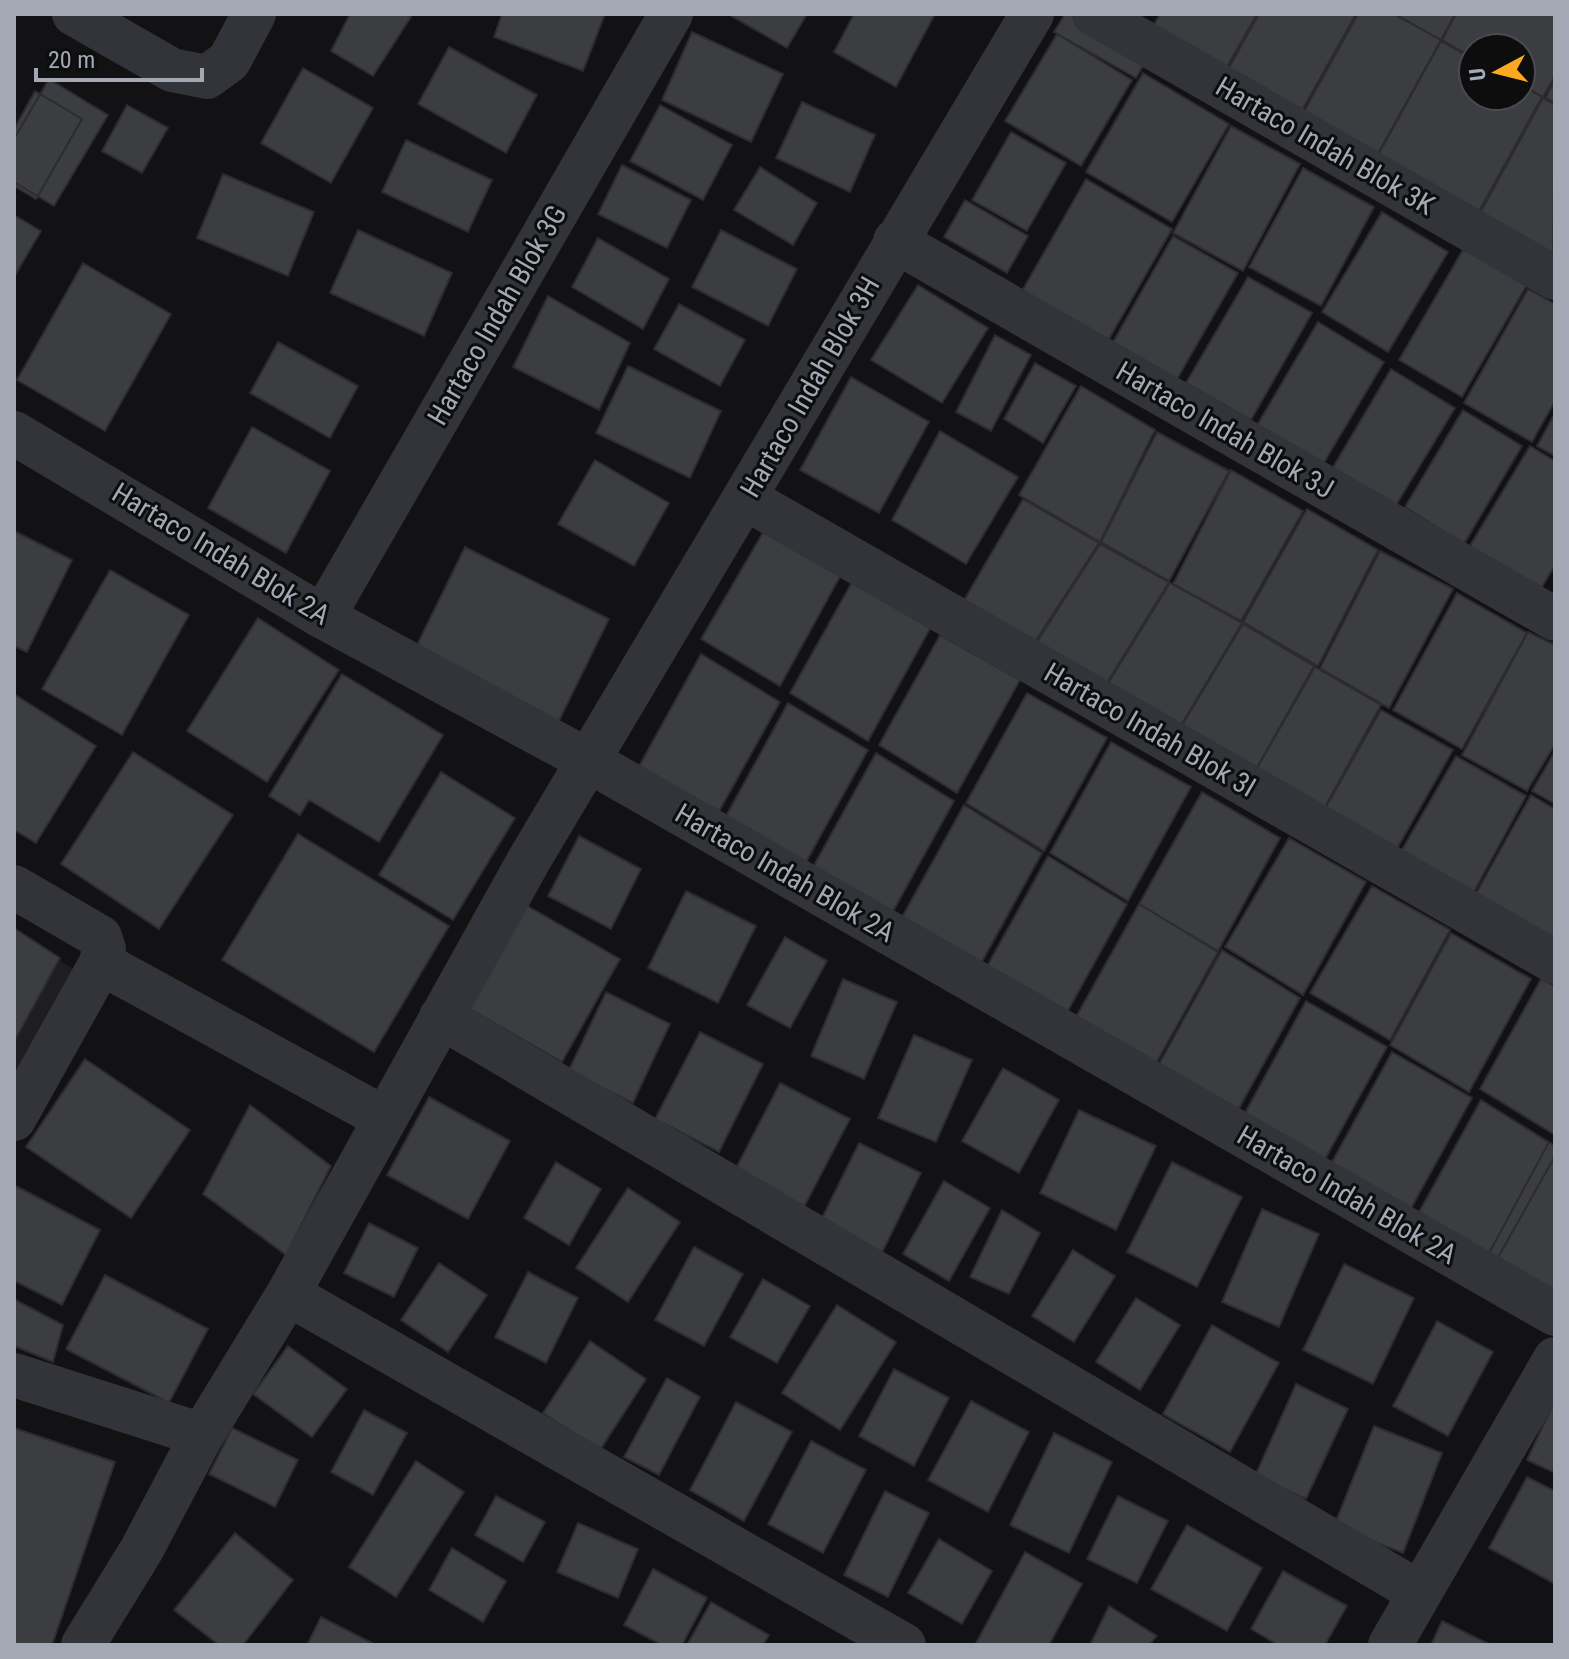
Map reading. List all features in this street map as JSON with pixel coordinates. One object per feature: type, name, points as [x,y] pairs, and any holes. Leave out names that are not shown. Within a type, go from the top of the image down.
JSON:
[{"type":"street","points":[[74,14],[172,70],[207,77],[229,61],[254,14]]},
{"type":"street","name":"Hartaco Indah Blok 3G","points":[[323,617],[671,14]]},
{"type":"street","name":"Hartaco Indah Blok 3H","points":[[83,1645],[142,1549],[198,1444],[288,1294],[441,1017],[589,761],[1032,14]]},
{"type":"street","name":"Hartaco Indah Blok 3K","points":[[1094,14],[1555,278]]},
{"type":"street","name":"Hartaco Indah Blok 3J","points":[[895,241],[1555,619]]},
{"type":"street","name":"Hartaco Indah Blok 2A","points":[[14,433],[323,617],[589,761],[1555,1314]]},
{"type":"street","name":"Hartaco Indah Blok 3I","points":[[745,498],[1555,962]]},
{"type":"street","points":[[14,887],[100,937],[104,949],[101,963],[14,1119]]},
{"type":"street","points":[[101,963],[384,1118]]},
{"type":"street","points":[[441,1017],[1420,1593]]},
{"type":"street","points":[[288,1294],[904,1645]]},
{"type":"street","points":[[1390,1645],[1555,1359]]},
{"type":"street","points":[[14,1375],[198,1444]]},
{"type":"shaded area","points":[[14,936],[78,971],[14,1079]]},
{"type":"building","points":[[350,14],[407,14],[411,17],[373,76],[331,51]]},
{"type":"building","points":[[502,14],[605,14],[583,71],[494,37]]},
{"type":"building","points":[[728,14],[807,14],[787,48]]},
{"type":"building","points":[[854,14],[935,14],[896,87],[834,52]]},
{"type":"building","points":[[1065,14],[1077,14],[1149,56],[1136,78],[1054,32]]},
{"type":"building","points":[[1160,14],[1257,14],[1224,72],[1151,30]]},
{"type":"building","points":[[1259,14],[1356,14],[1300,114],[1226,73]]},
{"type":"building","points":[[1358,14],[1394,14],[1441,40],[1376,157],[1302,115]]},
{"type":"building","points":[[1395,14],[1455,14],[1441,40]]},
{"type":"building","points":[[1456,14],[1555,14],[1555,76],[1543,97],[1537,94],[1537,32],[1457,32],[1457,49],[1442,40]]},
{"type":"building","points":[[692,32],[783,74],[751,142],[662,100]]},
{"type":"building","points":[[1057,34],[1132,80],[1081,166],[1005,121]]},
{"type":"building","points":[[1441,41],[1457,50],[1457,112],[1534,112],[1478,213],[1377,157]]},
{"type":"building","points":[[449,47],[537,95],[506,153],[418,104]]},
{"type":"building","points":[[303,68],[373,108],[331,183],[261,143]]},
{"type":"building","points":[[1143,73],[1229,124],[1172,222],[1086,172]]},
{"type":"building","points":[[49,79],[108,115],[54,206],[14,182],[14,139]]},
{"type":"building","points":[[1555,80],[1555,103],[1545,98]]},
{"type":"building","points":[[35,91],[82,119],[36,199],[14,186],[14,129]]},
{"type":"building","points":[[1543,98],[1555,105],[1553,256],[1479,215]]},
{"type":"building","points":[[802,102],[875,135],[850,192],[776,158]]},
{"type":"building","points":[[127,105],[168,128],[142,173],[102,151]]},
{"type":"building","points":[[660,105],[732,145],[703,200],[630,161]]},
{"type":"building","points":[[1231,126],[1300,164],[1243,271],[1173,233]]},
{"type":"building","points":[[1011,132],[1066,163],[1027,231],[972,200]]},
{"type":"building","points":[[406,140],[492,180],[468,232],[382,192]]},
{"type":"building","points":[[622,165],[691,200],[667,248],[598,214]]},
{"type":"building","points":[[760,167],[817,203],[793,245],[734,210]]},
{"type":"building","points":[[1303,168],[1374,207],[1321,306],[1249,267]]},
{"type":"building","points":[[223,174],[314,212],[288,276],[197,238]]},
{"type":"building","points":[[1086,179],[1172,229],[1108,341],[1022,291]]},
{"type":"building","points":[[965,200],[1028,236],[1007,273],[944,237]]},
{"type":"building","points":[[1382,212],[1448,252],[1388,352],[1322,312]]},
{"type":"building","points":[[14,215],[41,231],[14,277]]},
{"type":"building","points":[[358,230],[452,273],[424,336],[330,293]]},
{"type":"building","points":[[721,230],[797,269],[768,326],[692,287]]},
{"type":"building","points":[[1173,236],[1238,273],[1176,381],[1112,344]]},
{"type":"building","points":[[598,238],[669,279],[643,329],[572,287]]},
{"type":"building","points":[[1464,248],[1527,285],[1462,397],[1399,360]]},
{"type":"building","points":[[83,263],[171,314],[105,431],[17,380]]},
{"type":"building","points":[[1248,277],[1312,313],[1251,420],[1186,383]]},
{"type":"building","points":[[918,285],[988,328],[942,403],[871,360]]},
{"type":"building","points":[[1528,289],[1555,304],[1555,401],[1532,442],[1464,403]]},
{"type":"building","points":[[548,296],[630,343],[599,410],[513,367]]},
{"type":"building","points":[[679,304],[745,340],[720,386],[654,349]]},
{"type":"building","points":[[1318,322],[1384,362],[1322,466],[1256,427]]},
{"type":"building","points":[[995,335],[1031,355],[991,431],[956,412]]},
{"type":"building","points":[[278,342],[358,386],[330,438],[250,393]]},
{"type":"building","points":[[1035,363],[1076,386],[1043,443],[1004,419]]},
{"type":"building","points":[[628,366],[721,411],[690,478],[596,433]]},
{"type":"building","points":[[1391,369],[1455,408],[1395,507],[1332,469]]},
{"type":"building","points":[[851,377],[929,422],[879,513],[800,470]]},
{"type":"building","points":[[1081,386],[1155,430],[1100,542],[1019,495]]},
{"type":"building","points":[[1463,410],[1522,446],[1464,544],[1405,507]]},
{"type":"building","points":[[1555,413],[1555,456],[1537,446]]},
{"type":"building","points":[[252,427],[330,471],[286,553],[208,508]]},
{"type":"building","points":[[940,431],[1018,477],[966,564],[892,520]]},
{"type":"building","points":[[1157,432],[1229,471],[1169,581],[1101,542]]},
{"type":"building","points":[[1530,446],[1555,461],[1555,565],[1539,592],[1468,549]]},
{"type":"building","points":[[595,460],[669,503],[634,566],[558,524]]},
{"type":"building","points":[[1231,470],[1303,511],[1241,621],[1173,584]]},
{"type":"building","points":[[1023,499],[1099,543],[1033,645],[963,602]]},
{"type":"building","points":[[1307,509],[1378,550],[1318,666],[1243,622]]},
{"type":"building","points":[[765,529],[842,573],[780,686],[701,639]]},
{"type":"building","points":[[14,531],[72,560],[27,652],[14,646]]},
{"type":"building","points":[[1100,544],[1169,582],[1103,689],[1033,648]]},
{"type":"building","points":[[465,547],[609,619],[557,725],[413,653]]},
{"type":"building","points":[[1380,551],[1453,589],[1389,708],[1320,668]]},
{"type":"building","points":[[110,570],[189,615],[122,735],[42,689]]},
{"type":"building","points":[[852,582],[931,627],[868,741],[790,693]]},
{"type":"building","points":[[1170,583],[1242,623],[1177,732],[1104,690]]},
{"type":"building","points":[[1457,593],[1527,633],[1462,749],[1393,710]]},
{"type":"building","points":[[258,618],[339,670],[267,782],[187,731]]},
{"type":"building","points":[[1243,624],[1314,666],[1253,775],[1178,732]]},
{"type":"building","points":[[1528,632],[1555,645],[1555,744],[1527,791],[1462,755]]},
{"type":"building","points":[[940,635],[1020,680],[957,793],[879,745]]},
{"type":"building","points":[[701,654],[780,702],[717,815],[638,768]]},
{"type":"building","points":[[1315,667],[1381,705],[1321,814],[1253,775]]},
{"type":"building","points":[[342,674],[443,735],[379,842],[309,800],[300,815],[269,796]]},
{"type":"building","points":[[1027,693],[1107,738],[1044,851],[966,803]]},
{"type":"building","points":[[14,694],[96,746],[36,843],[14,830]]},
{"type":"building","points":[[788,703],[868,750],[805,864],[726,816]]},
{"type":"building","points":[[1381,710],[1453,750],[1394,854],[1322,814]]},
{"type":"building","points":[[1111,742],[1191,787],[1128,901],[1050,853]]},
{"type":"building","points":[[1555,751],[1555,804],[1532,791]]},
{"type":"building","points":[[133,752],[233,815],[159,929],[61,864]]},
{"type":"building","points":[[876,753],[954,801],[891,915],[813,867]]},
{"type":"building","points":[[1456,756],[1526,796],[1471,897],[1399,855]]},
{"type":"building","points":[[441,772],[515,818],[453,920],[379,875]]},
{"type":"building","points":[[1202,792],[1280,838],[1218,951],[1139,904]]},
{"type":"building","points":[[1531,795],[1555,809],[1555,942],[1474,897]]},
{"type":"building","points":[[964,805],[1042,853],[979,967],[901,919]]},
{"type":"building","points":[[298,834],[449,926],[374,1052],[222,960]]},
{"type":"building","points":[[579,836],[641,869],[611,929],[548,896]]},
{"type":"building","points":[[1289,838],[1366,882],[1303,995],[1225,947]]},
{"type":"building","points":[[1048,856],[1127,904],[1064,1018],[985,970]]},
{"type":"building","points":[[1372,886],[1450,930],[1390,1040],[1310,993]]},
{"type":"building","points":[[686,891],[756,926],[718,1003],[648,968]]},
{"type":"building","points":[[517,900],[620,959],[562,1062],[459,1003]]},
{"type":"building","points":[[1139,904],[1218,952],[1155,1065],[1076,1017]]},
{"type":"building","points":[[14,928],[60,958],[14,1042]]},
{"type":"building","points":[[1451,933],[1531,979],[1469,1092],[1390,1045]]},
{"type":"building","points":[[785,937],[827,961],[790,1028],[747,1005]]},
{"type":"building","points":[[1222,950],[1300,998],[1237,1112],[1159,1064]]},
{"type":"building","points":[[843,979],[897,1002],[864,1079],[811,1056]]},
{"type":"building","points":[[1541,979],[1555,986],[1555,1135],[1480,1089]]},
{"type":"building","points":[[606,992],[670,1024],[633,1103],[568,1072]]},
{"type":"building","points":[[1306,1001],[1387,1047],[1324,1161],[1245,1113]]},
{"type":"building","points":[[700,1032],[763,1064],[719,1152],[655,1119]]},
{"type":"building","points":[[914,1035],[972,1060],[936,1142],[878,1118]]},
{"type":"building","points":[[1392,1052],[1472,1098],[1409,1212],[1331,1164]]},
{"type":"building","points":[[85,1059],[190,1130],[131,1218],[26,1147]]},
{"type":"building","points":[[1003,1068],[1059,1100],[1019,1173],[962,1141]]},
{"type":"building","points":[[780,1083],[850,1119],[803,1209],[734,1172]]},
{"type":"building","points":[[429,1097],[510,1141],[468,1219],[387,1175]]},
{"type":"building","points":[[1481,1100],[1555,1146],[1555,1156],[1496,1261],[1418,1214]]},
{"type":"building","points":[[250,1105],[331,1166],[286,1255],[203,1194]]},
{"type":"building","points":[[1079,1110],[1156,1146],[1116,1230],[1040,1193]]},
{"type":"building","points":[[1549,1142],[1555,1146],[1555,1298],[1487,1257]]},
{"type":"building","points":[[859,1143],[921,1173],[878,1261],[816,1230]]},
{"type":"building","points":[[556,1162],[601,1189],[569,1245],[524,1218]]},
{"type":"building","points":[[1172,1162],[1242,1197],[1197,1287],[1127,1252]]},
{"type":"building","points":[[944,1181],[990,1208],[949,1281],[903,1254]]},
{"type":"building","points":[[14,1185],[100,1230],[62,1305],[14,1281]]},
{"type":"building","points":[[628,1188],[680,1222],[628,1302],[576,1268]]},
{"type":"building","points":[[1262,1209],[1319,1234],[1279,1327],[1222,1302]]},
{"type":"building","points":[[1002,1210],[1040,1233],[1009,1294],[970,1277]]},
{"type":"building","points":[[369,1223],[418,1248],[394,1297],[344,1273]]},
{"type":"building","points":[[694,1247],[743,1274],[704,1346],[655,1320]]},
{"type":"building","points":[[1073,1250],[1115,1276],[1074,1342],[1032,1316]]},
{"type":"building","points":[[439,1263],[487,1295],[448,1352],[401,1320]]},
{"type":"building","points":[[1344,1264],[1414,1298],[1373,1384],[1303,1350]]},
{"type":"building","points":[[528,1272],[578,1298],[546,1363],[495,1337]]},
{"type":"building","points":[[105,1275],[208,1329],[169,1403],[66,1349]]},
{"type":"building","points":[[763,1279],[810,1306],[777,1363],[730,1337]]},
{"type":"building","points":[[1136,1298],[1180,1325],[1140,1390],[1096,1362]]},
{"type":"building","points":[[14,1299],[63,1325],[53,1362],[14,1346]]},
{"type":"building","points":[[837,1305],[896,1342],[840,1430],[782,1393]]},
{"type":"building","points":[[1437,1321],[1493,1352],[1448,1436],[1393,1406]]},
{"type":"building","points":[[1212,1325],[1279,1363],[1230,1452],[1163,1414]]},
{"type":"building","points":[[590,1341],[646,1379],[600,1450],[543,1413]]},
{"type":"building","points":[[288,1346],[347,1389],[312,1437],[253,1394]]},
{"type":"building","points":[[894,1369],[949,1398],[914,1466],[859,1436]]},
{"type":"building","points":[[667,1378],[700,1397],[659,1475],[624,1457]]},
{"type":"building","points":[[1296,1384],[1348,1409],[1306,1499],[1255,1476]]},
{"type":"building","points":[[1555,1400],[1555,1473],[1527,1460]]},
{"type":"building","points":[[971,1401],[1029,1432],[988,1512],[928,1480]]},
{"type":"building","points":[[736,1402],[792,1432],[744,1521],[690,1490]]},
{"type":"building","points":[[364,1410],[407,1433],[373,1495],[331,1472]]},
{"type":"building","points":[[1374,1426],[1442,1453],[1403,1553],[1334,1526]]},
{"type":"building","points":[[14,1428],[115,1462],[52,1645],[14,1645]]},
{"type":"building","points":[[232,1428],[298,1460],[275,1507],[209,1474]]},
{"type":"building","points":[[1054,1433],[1112,1462],[1069,1553],[1010,1525]]},
{"type":"building","points":[[811,1441],[866,1470],[823,1553],[768,1524]]},
{"type":"building","points":[[416,1461],[464,1492],[396,1597],[349,1567]]},
{"type":"building","points":[[1527,1477],[1555,1491],[1555,1584],[1489,1548]]},
{"type":"building","points":[[885,1491],[929,1513],[888,1597],[844,1575]]},
{"type":"building","points":[[496,1496],[545,1522],[523,1562],[475,1535]]},
{"type":"building","points":[[1118,1496],[1168,1521],[1137,1583],[1087,1559]]},
{"type":"building","points":[[578,1523],[638,1549],[618,1598],[557,1572]]},
{"type":"building","points":[[1187,1525],[1262,1568],[1227,1631],[1151,1589]]},
{"type":"building","points":[[235,1533],[293,1580],[243,1645],[219,1645],[174,1610]]},
{"type":"building","points":[[939,1539],[992,1571],[962,1624],[908,1593]]},
{"type":"building","points":[[452,1548],[506,1581],[483,1622],[429,1590]]},
{"type":"building","points":[[1025,1552],[1082,1584],[1049,1645],[975,1645]]},
{"type":"building","points":[[653,1569],[707,1598],[682,1645],[662,1645],[624,1625]]},
{"type":"building","points":[[1283,1571],[1347,1606],[1325,1645],[1278,1645],[1251,1629]]},
{"type":"building","points":[[711,1602],[769,1635],[763,1645],[687,1645]]},
{"type":"building","points":[[1109,1606],[1157,1636],[1149,1645],[1090,1645]]},
{"type":"building","points":[[321,1617],[376,1645],[307,1645]]},
{"type":"building","points":[[1442,1621],[1491,1645],[1431,1645]]}]
